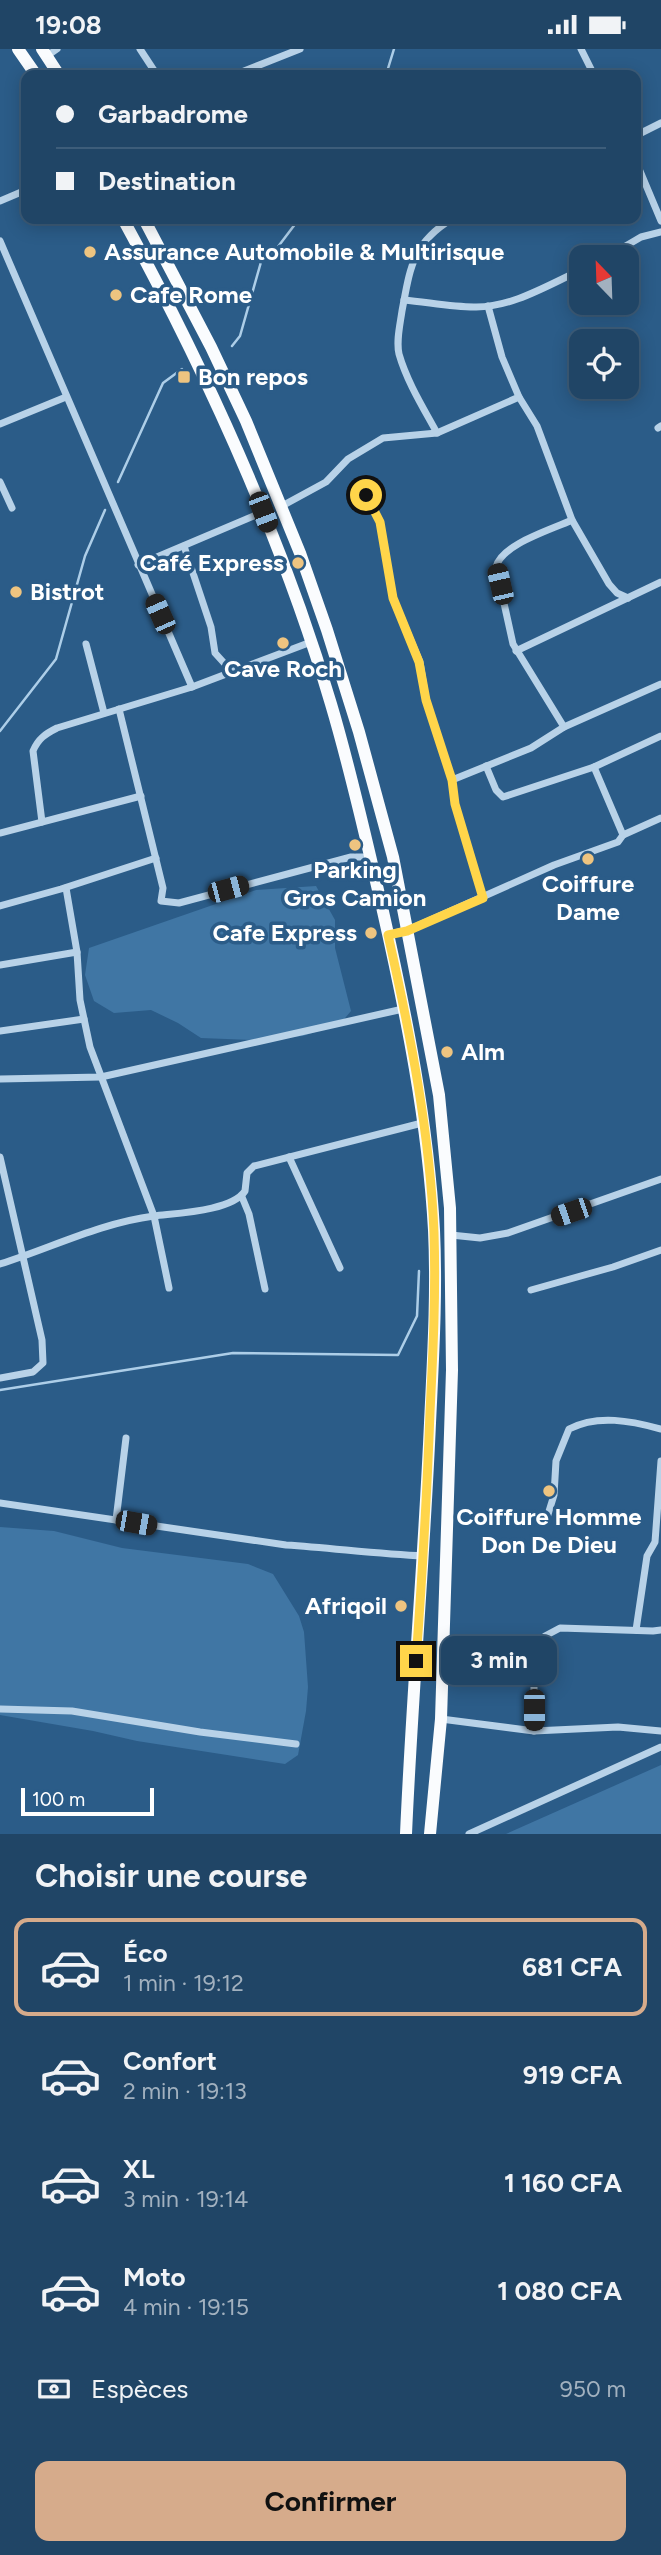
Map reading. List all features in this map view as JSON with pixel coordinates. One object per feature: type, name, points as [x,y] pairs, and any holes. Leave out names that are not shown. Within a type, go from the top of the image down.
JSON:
[{"type":"main road","points":[[18,49],[33,70]]},
{"type":"main road","points":[[48,51],[57,70]]},
{"type":"main road","points":[[126,224],[194,354],[263,512],[311,642],[341,740],[403,1009],[422,1123],[434,1232],[434,1331],[424,1556],[406,1834]]},
{"type":"main road","points":[[147,224],[246,421],[327,630],[359,732],[393,857],[439,1095],[452,1234],[450,1488],[441,1719],[430,1834]]},
{"type":"street","points":[[141,49],[154,70]]},
{"type":"street","points":[[247,70],[300,49]]},
{"type":"street","points":[[581,49],[592,70]]},
{"type":"street","points":[[641,133],[661,123]]},
{"type":"street","points":[[641,173],[661,221]]},
{"type":"street","points":[[0,201],[21,192]]},
{"type":"street","points":[[438,433],[399,352],[398,332],[407,277],[425,242],[446,224]]},
{"type":"street","points":[[627,245],[641,237],[661,232]]},
{"type":"street","points":[[0,241],[192,687]]},
{"type":"street","points":[[404,300],[488,306],[521,297],[569,275]]},
{"type":"street","points":[[488,306],[502,358],[537,426],[572,520],[609,584],[617,593],[628,598]]},
{"type":"street","points":[[0,424],[66,397]]},
{"type":"street","points":[[280,507],[326,482],[348,459],[383,438],[438,433],[520,397]]},
{"type":"street","points":[[0,482],[12,508]]},
{"type":"street","points":[[366,495],[380,522],[393,598],[419,662],[426,700],[452,780],[455,804],[483,898]]},
{"type":"street","points":[[138,565],[263,512]]},
{"type":"street","points":[[564,727],[516,651],[496,568],[509,549],[572,520]]},
{"type":"street","points":[[184,546],[211,627],[215,653],[225,664],[238,671]]},
{"type":"street","points":[[516,651],[661,582]]},
{"type":"street","points":[[42,822],[33,761],[37,741],[57,728],[192,687],[311,642]]},
{"type":"street","points":[[86,644],[104,713]]},
{"type":"street","points":[[452,780],[531,748],[564,727],[661,684]]},
{"type":"street","points":[[119,709],[163,888],[161,901],[179,902],[351,857],[370,857]]},
{"type":"street","points":[[486,766],[496,790],[503,797],[594,767],[661,736]]},
{"type":"street","points":[[594,767],[623,835]]},
{"type":"street","points":[[0,833],[141,796]]},
{"type":"street","points":[[388,935],[407,931],[554,865],[618,842],[623,835],[661,818]]},
{"type":"street","points":[[0,906],[66,888],[156,858]]},
{"type":"street","points":[[66,888],[77,952],[78,983],[90,1047],[153,1216],[169,1288]]},
{"type":"street","points":[[0,965],[77,952]]},
{"type":"street","points":[[0,1079],[101,1077],[403,1009]]},
{"type":"street","points":[[0,1031],[84,1019]]},
{"type":"street","points":[[265,1289],[249,1214],[242,1196],[250,1169],[422,1123]]},
{"type":"street","points":[[0,1157],[4,1196],[23,1256],[42,1340],[43,1363],[33,1372],[0,1378]]},
{"type":"street","points":[[289,1157],[340,1268]]},
{"type":"street","points":[[452,1234],[480,1238],[508,1233],[661,1179]]},
{"type":"street","points":[[0,1264],[96,1229],[153,1216],[222,1205],[242,1196]]},
{"type":"street","points":[[531,1290],[661,1250]]},
{"type":"street","points":[[546,1521],[554,1495],[556,1461],[569,1429],[582,1422],[622,1420],[661,1429]]},
{"type":"street","points":[[116,1520],[126,1438]]},
{"type":"street","points":[[636,1630],[647,1556],[658,1539],[661,1461]]},
{"type":"street","points":[[0,1503],[286,1545],[327,1546],[339,1551],[424,1556]]},
{"type":"street","points":[[534,1731],[534,1669],[545,1636],[560,1628],[661,1630]]},
{"type":"street","points":[[0,1709],[72,1711],[296,1744]]},
{"type":"street","points":[[441,1719],[534,1731],[618,1727],[661,1731]]},
{"type":"street","points":[[469,1834],[661,1747]]},
{"type":"shaded area","points":[[316,886],[335,920],[335,948],[351,1011],[340,1024],[303,1036],[252,1040],[201,1038],[151,1010],[114,1013],[94,1001],[85,975],[89,948],[256,890]]},
{"type":"shaded area","points":[[0,1527],[54,1531],[122,1548],[248,1564],[273,1574],[299,1616],[304,1632],[308,1687],[298,1755],[285,1764],[137,1741],[0,1715]]},
{"type":"shaded area","points":[[661,1765],[661,1834],[506,1834]]},
{"type":"waterway","points":[[388,70],[394,49]]},
{"type":"waterway","points":[[232,346],[240,336],[261,262],[274,252],[295,224]]},
{"type":"waterway","points":[[118,482],[163,383],[182,369]]},
{"type":"waterway","points":[[0,731],[56,659],[85,556],[105,510]]},
{"type":"waterway","points":[[0,1390],[233,1353],[398,1355],[417,1316],[419,1271]]},
{"type":"place","name":"Assurance Automobile & Multirisque","points":[[90,252]]},
{"type":"place","name":"Cafe Rome","points":[[116,295]]},
{"type":"place","name":"Bon repos","points":[[184,377]]},
{"type":"place","name":"Café Express","points":[[298,563]]},
{"type":"place","name":"Bistrot","points":[[16,592]]},
{"type":"place","name":"Cave Roch","points":[[283,643]]},
{"type":"place","name":"Parking Gros Camion","points":[[355,845]]},
{"type":"place","name":"Coiffure Dame","points":[[588,859]]},
{"type":"place","name":"Cafe Express","points":[[371,933]]},
{"type":"place","name":"Alm","points":[[447,1052]]},
{"type":"place","name":"Coiffure Homme Don De Dieu","points":[[549,1491]]},
{"type":"place","name":"Afriqoil","points":[[401,1606]]},
{"type":"route","points":[[366,495],[380,522],[393,598],[419,662],[426,700],[452,780],[455,804],[483,898],[407,931],[388,935],[400,987],[418,1094],[434,1232],[434,1331],[424,1556],[416,1661]]}]
